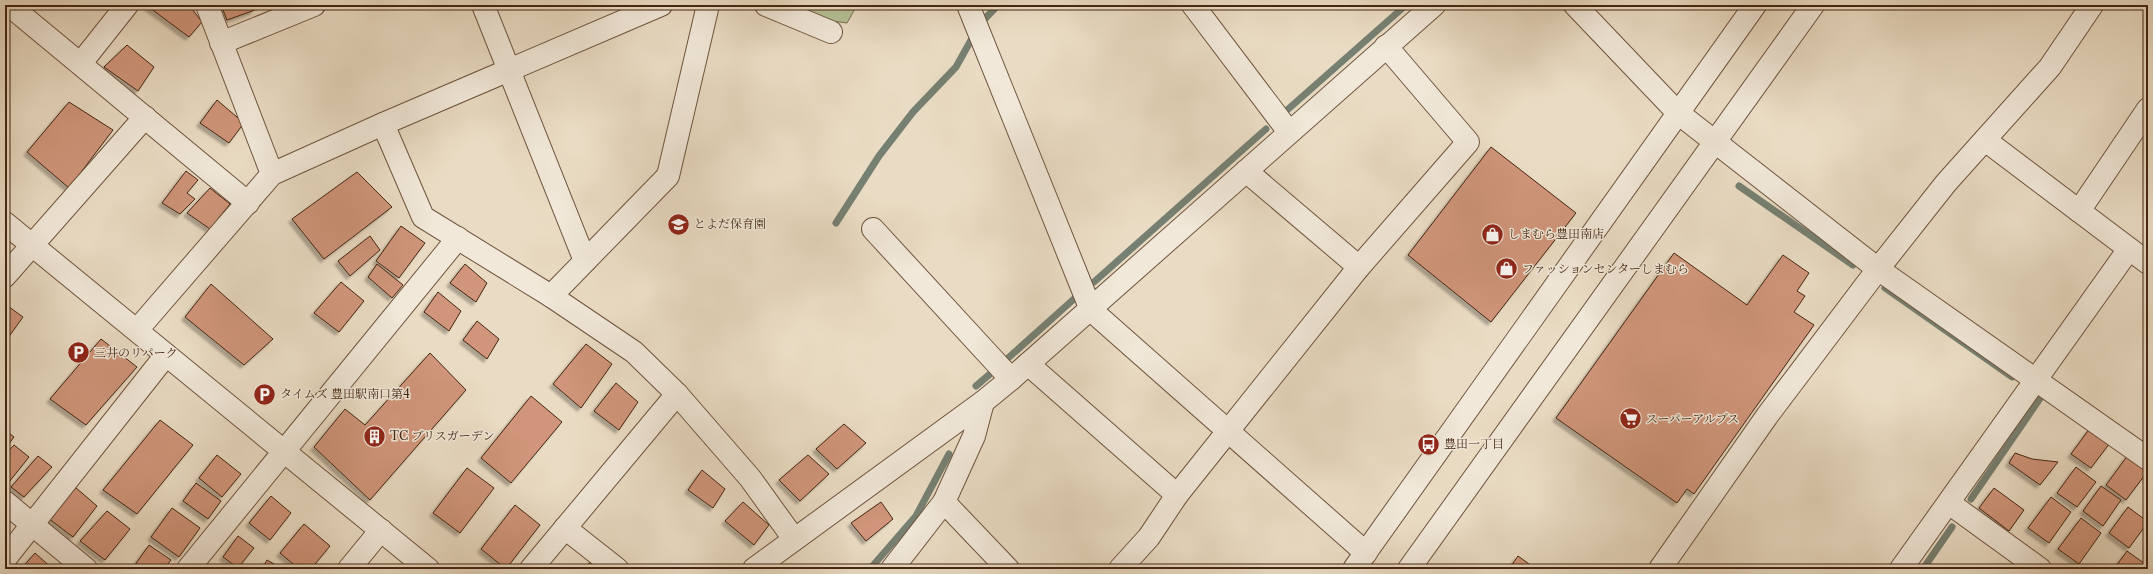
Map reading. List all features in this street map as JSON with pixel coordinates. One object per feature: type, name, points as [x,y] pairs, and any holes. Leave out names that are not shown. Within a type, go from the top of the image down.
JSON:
[{"type":"street","points":[[9,5],[81,63],[248,203]]},
{"type":"street","points":[[81,63],[127,5]]},
{"type":"street","points":[[206,5],[272,174]]},
{"type":"street","points":[[221,43],[314,5]]},
{"type":"street","points":[[482,5],[585,262]]},
{"type":"street","points":[[137,330],[272,174],[383,124],[661,5]]},
{"type":"street","points":[[551,296],[668,176],[708,5]]},
{"type":"street","points":[[766,5],[831,32]]},
{"type":"street","points":[[968,5],[1091,310],[1227,430],[1360,561],[1755,5]]},
{"type":"street","points":[[1194,5],[1288,132]]},
{"type":"street","points":[[754,569],[983,402],[1011,379],[1091,310],[1288,132],[1434,5]]},
{"type":"street","points":[[1574,5],[1678,113],[1878,268],[2148,459]]},
{"type":"street","points":[[1409,569],[1813,5]]},
{"type":"street","points":[[1660,569],[1767,416],[1878,268],[1946,183],[2050,67],[2092,5]]},
{"type":"street","points":[[1120,569],[1149,538],[1177,495],[1227,430],[1359,267],[1468,142],[1386,46]]},
{"type":"street","points":[[2079,211],[2148,109]]},
{"type":"street","points":[[5,276],[145,117]]},
{"type":"street","points":[[383,124],[423,216],[551,296],[634,352],[677,394],[750,478],[794,539]]},
{"type":"street","points":[[1985,140],[2148,263]]},
{"type":"street","points":[[1246,171],[1359,267]]},
{"type":"street","points":[[5,223],[137,330],[283,452],[428,569]]},
{"type":"street","points":[[873,229],[1011,379]]},
{"type":"street","points":[[188,569],[458,238]]},
{"type":"street","points":[[1901,569],[2129,249]]},
{"type":"street","points":[[5,559],[166,355]]},
{"type":"street","points":[[1028,364],[1177,495]]},
{"type":"street","points":[[531,569],[677,394]]},
{"type":"street","points":[[892,569],[944,502],[974,436],[983,402]]},
{"type":"street","points":[[5,502],[86,569]]},
{"type":"street","points":[[944,502],[1008,569]]},
{"type":"street","points":[[1948,503],[2040,569]]},
{"type":"street","points":[[565,528],[617,569]]},
{"type":"street","points":[[349,569],[381,530]]},
{"type":"green space","points":[[779,5],[856,5],[856,7],[847,23],[796,16]]},
{"type":"building","points":[[146,5],[189,5],[202,22],[189,37]]},
{"type":"building","points":[[221,5],[253,5],[255,10],[227,20]]},
{"type":"building","points":[[127,45],[154,67],[138,91],[104,67]]},
{"type":"building","points":[[217,100],[244,123],[229,143],[200,123]]},
{"type":"building","points":[[69,102],[113,130],[69,188],[27,152]]},
{"type":"building","name":"しまむら豊田南店","points":[[1491,147],[1576,213],[1491,322],[1408,255]]},
{"type":"building","points":[[186,171],[198,180],[187,193],[195,199],[180,214],[162,203]]},
{"type":"building","points":[[357,172],[392,207],[324,259],[292,219]]},
{"type":"building","points":[[210,188],[230,204],[210,229],[187,213]]},
{"type":"building","points":[[401,226],[425,243],[399,278],[376,261]]},
{"type":"building","points":[[370,236],[380,250],[350,276],[338,261]]},
{"type":"building","points":[[1674,253],[1747,305],[1783,255],[1809,273],[1797,291],[1805,296],[1794,312],[1814,325],[1694,494],[1687,489],[1677,503],[1556,418]]},
{"type":"building","points":[[377,264],[403,285],[392,298],[368,277]]},
{"type":"building","points":[[465,264],[487,283],[476,302],[450,283]]},
{"type":"building","points":[[341,282],[364,301],[339,332],[314,313]]},
{"type":"building","points":[[211,284],[273,339],[244,365],[185,317]]},
{"type":"building","points":[[438,292],[461,311],[449,331],[424,312]]},
{"type":"building","points":[[5,304],[23,317],[5,342]]},
{"type":"building","points":[[477,321],[499,339],[487,359],[463,340]]},
{"type":"building","points":[[101,339],[137,367],[86,425],[50,399]]},
{"type":"building","points":[[586,344],[612,364],[581,408],[553,384]]},
{"type":"building","name":"TC ブリスガーデン","points":[[430,353],[466,390],[370,500],[314,447],[345,409],[365,425]]},
{"type":"building","points":[[616,383],[638,402],[619,430],[594,411]]},
{"type":"building","points":[[531,396],[562,422],[511,483],[481,458]]},
{"type":"building","points":[[160,420],[193,445],[137,514],[103,490]]},
{"type":"building","points":[[844,424],[866,443],[837,469],[816,449]]},
{"type":"building","points":[[2090,428],[2110,443],[2091,468],[2071,454]]},
{"type":"building","points":[[5,430],[14,437],[5,449]]},
{"type":"building","points":[[14,445],[29,457],[9,482],[5,479],[5,455]]},
{"type":"building","points":[[2015,453],[2032,459],[2058,462],[2040,485],[2009,463]]},
{"type":"building","points":[[217,455],[241,474],[222,497],[199,478]]},
{"type":"building","points":[[808,455],[829,474],[800,501],[779,480]]},
{"type":"building","points":[[2128,455],[2148,469],[2148,471],[2126,500],[2106,485]]},
{"type":"building","points":[[38,456],[52,467],[24,497],[11,487]]},
{"type":"building","points":[[2076,467],[2096,482],[2077,507],[2057,493]]},
{"type":"building","points":[[467,468],[494,488],[460,533],[433,513]]},
{"type":"building","points":[[702,470],[725,489],[713,508],[688,490]]},
{"type":"building","points":[[196,483],[221,501],[208,519],[183,501]]},
{"type":"building","points":[[2101,486],[2121,500],[2103,526],[2083,511]]},
{"type":"building","points":[[75,487],[97,506],[73,537],[48,518]]},
{"type":"building","points":[[1994,488],[2024,510],[2009,531],[1979,508]]},
{"type":"building","points":[[271,496],[291,513],[270,540],[249,523]]},
{"type":"building","points":[[2051,497],[2071,512],[2049,543],[2028,528]]},
{"type":"building","points":[[743,502],[769,525],[754,545],[725,521]]},
{"type":"building","points":[[881,502],[893,519],[866,541],[851,523]]},
{"type":"building","points":[[515,505],[540,525],[506,569],[481,549]]},
{"type":"building","points":[[2128,507],[2148,522],[2129,548],[2109,533]]},
{"type":"building","points":[[172,508],[200,528],[179,557],[151,537]]},
{"type":"building","points":[[107,511],[130,529],[105,560],[80,541]]},
{"type":"building","points":[[2081,518],[2101,533],[2079,564],[2058,549]]},
{"type":"building","points":[[304,524],[330,546],[311,569],[299,569],[280,553]]},
{"type":"building","points":[[238,536],[254,548],[238,568],[223,557]]},
{"type":"building","points":[[149,545],[171,560],[164,569],[132,569]]},
{"type":"building","points":[[2127,551],[2148,566],[2145,569],[2114,569]]},
{"type":"building","points":[[35,553],[53,569],[21,569]]},
{"type":"building","points":[[1518,556],[1536,569],[1509,569]]},
{"type":"building","points":[[267,560],[283,569],[262,569]]},
{"type":"building","points":[[592,560],[602,569],[584,569]]},
{"type":"waterway","points":[[980,24],[998,5]]},
{"type":"waterway","points":[[1286,111],[1406,5]]},
{"type":"waterway","points":[[836,223],[879,156],[913,112],[956,67],[975,33]]},
{"type":"waterway","points":[[1094,282],[1266,129]]},
{"type":"waterway","points":[[1739,186],[1853,265]]},
{"type":"waterway","points":[[1885,288],[2012,377]]},
{"type":"waterway","points":[[1007,359],[1075,298]]},
{"type":"waterway","points":[[976,386],[990,374]]},
{"type":"waterway","points":[[1971,499],[2041,397]]},
{"type":"waterway","points":[[870,569],[916,516],[949,454]]},
{"type":"waterway","points":[[1923,569],[1952,527]]},
{"type":"place","name":"とよだ保育園","points":[[678,224]]},
{"type":"place","name":"しまむら豊田南店","points":[[1492,234]]},
{"type":"place","name":"ファッションセンターしまむら","points":[[1506,269]]},
{"type":"place","name":"三井のリパーク","points":[[79,353]]},
{"type":"place","name":"タイムズ 豊田駅南口第4","points":[[265,394]]},
{"type":"place","name":"スーパーアルプス","points":[[1631,419]]},
{"type":"place","name":"TC ブリスガーデン","points":[[374,436]]},
{"type":"place","name":"豊田一丁目","points":[[1428,444]]}]
